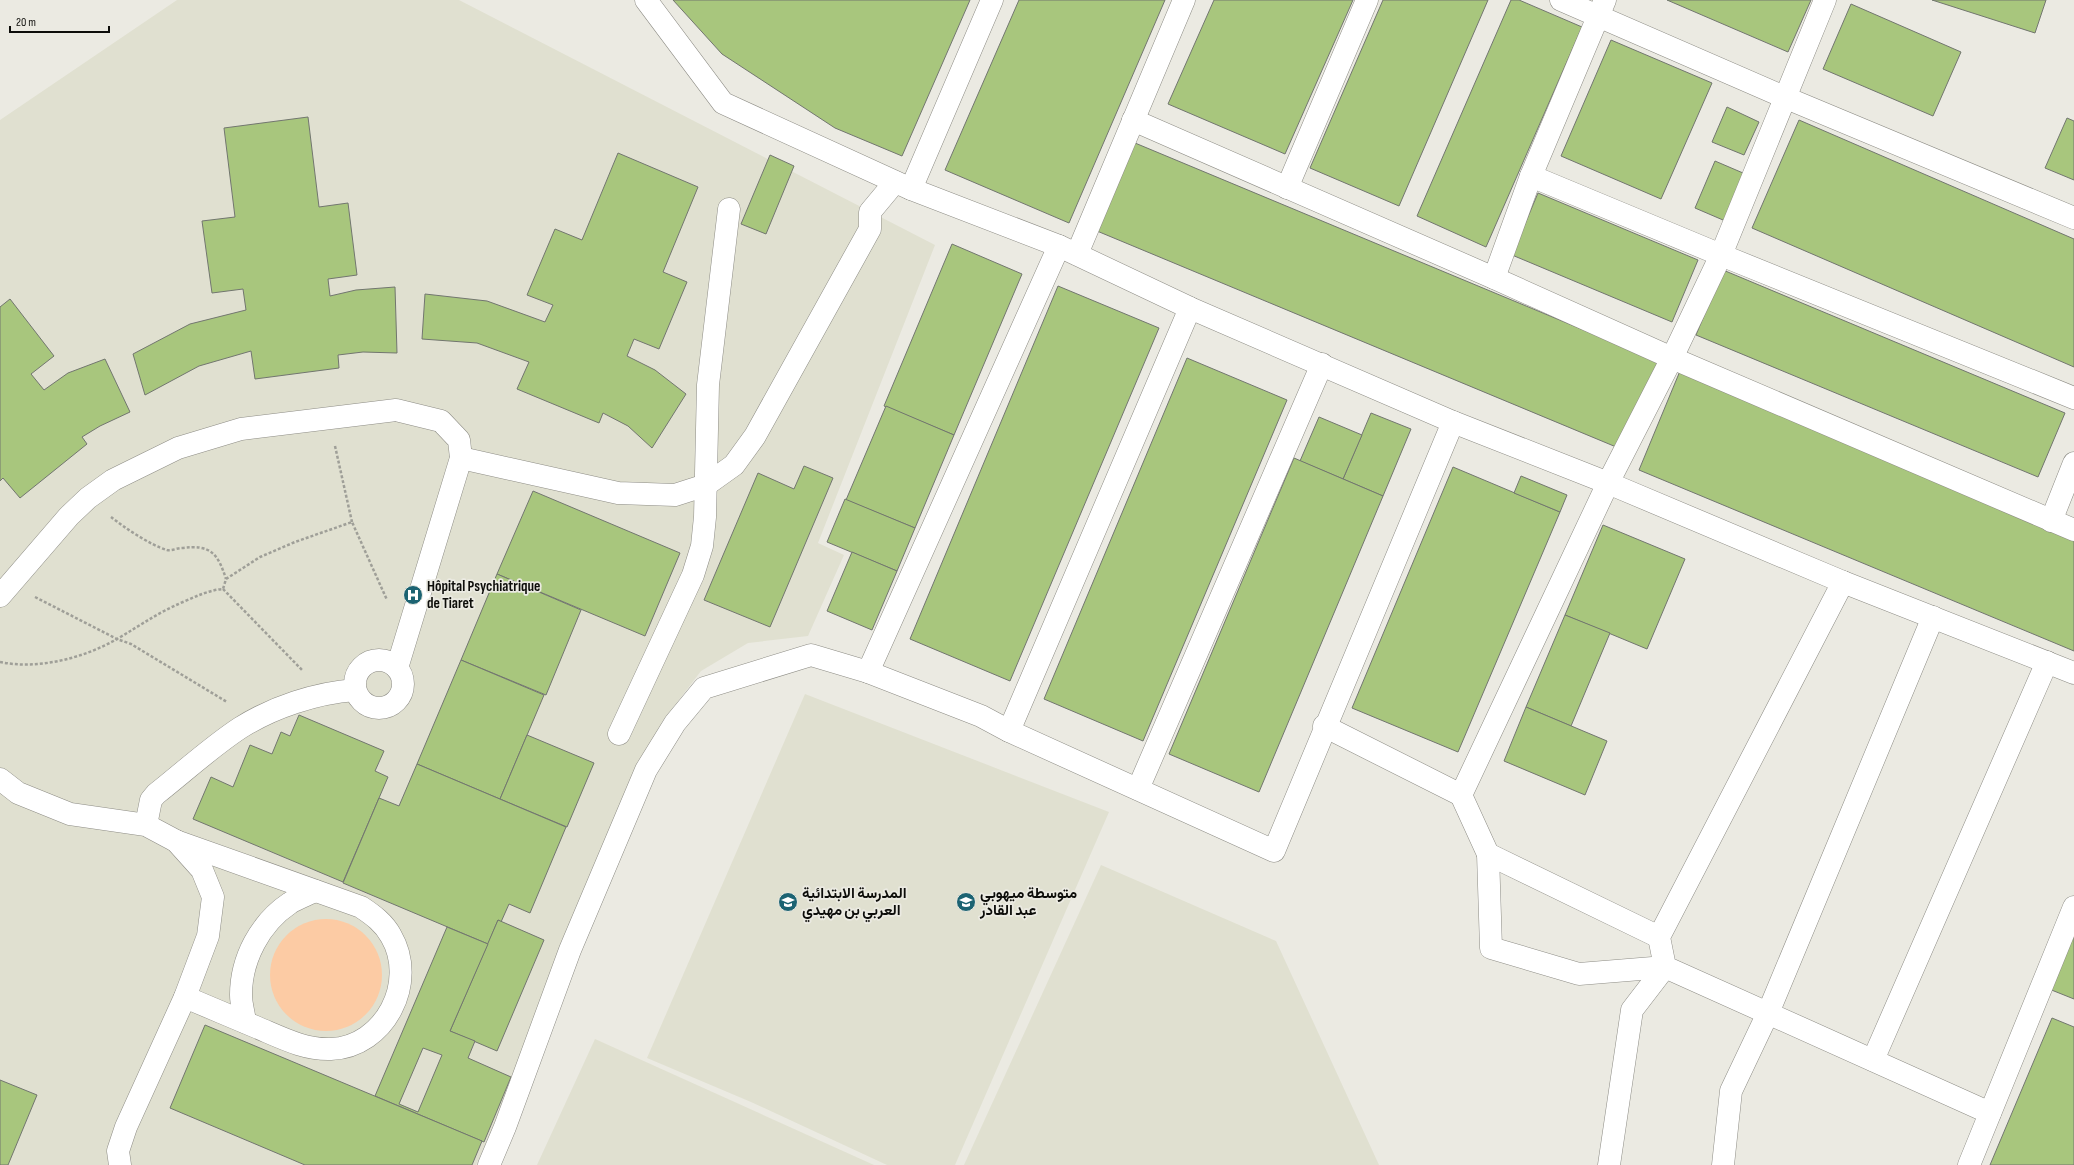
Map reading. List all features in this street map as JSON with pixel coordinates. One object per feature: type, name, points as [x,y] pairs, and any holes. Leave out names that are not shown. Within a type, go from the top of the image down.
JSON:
[{"type":"street","points":[[646,0],[723,103],[903,185],[1068,250],[1190,308],[1322,364],[1452,422],[1608,483],[1843,582],[2074,673]]},
{"type":"street","points":[[461,458],[618,493],[675,495],[706,485],[734,465],[755,436],[870,229],[870,212],[903,185],[992,0]]},
{"type":"street","points":[[868,672],[1068,250],[1133,120],[1184,0]]},
{"type":"street","points":[[1287,188],[1367,0]]},
{"type":"street","points":[[1561,0],[1601,8],[1784,97],[2074,218]]},
{"type":"street","points":[[1461,795],[1608,483],[1672,358],[1721,255],[1784,97],[1825,0]]},
{"type":"street","points":[[1494,278],[1531,176],[1601,8]]},
{"type":"street","points":[[1133,120],[1494,278],[1672,358],[2074,530]]},
{"type":"street","points":[[1531,176],[1721,255],[2074,398]]},
{"type":"street","points":[[619,734],[693,575],[702,546],[706,485],[708,385],[729,209]]},
{"type":"street","points":[[1008,731],[1190,308]]},
{"type":"street","points":[[1138,789],[1322,364]]},
{"type":"street","points":[[5,590],[69,516],[88,498],[113,480],[178,448],[241,429],[396,410],[441,421],[460,440],[461,458],[397,668]]},
{"type":"street","points":[[489,1165],[505,1127],[570,950],[646,770],[674,723],[704,688],[811,655],[868,672],[981,716],[1008,731],[1274,850],[1324,726],[1452,422]]},
{"type":"street","points":[[2051,521],[2074,464]]},
{"type":"street","points":[[1609,1165],[1632,1010],[1665,967],[1659,937],[1843,582]]},
{"type":"street","points":[[1722,1165],[1731,1091],[1768,1013],[1933,618]]},
{"type":"street","points":[[381,659],[390,662],[397,668],[402,676],[403,686],[400,695],[390,705],[376,708],[367,705],[359,698],[355,690],[354,680],[357,672],[368,662],[381,659]]},
{"type":"street","points":[[1874,1060],[2048,662]]},
{"type":"street","points":[[146,825],[151,800],[156,794],[240,728],[272,712],[326,694],[355,690]]},
{"type":"street","points":[[1324,726],[1461,795],[1488,854],[1491,948],[1579,974],[1665,967],[1990,1113]]},
{"type":"street","points":[[0,779],[18,793],[70,814],[146,825],[176,841],[361,907],[379,919],[392,936],[399,957],[401,978],[397,999],[387,1018],[372,1034],[353,1044],[332,1049],[310,1048],[185,998]]},
{"type":"street","points":[[120,1165],[118,1151],[126,1127],[185,998],[208,936],[213,897],[202,870],[176,841]]},
{"type":"street","points":[[1488,854],[1659,937]]},
{"type":"street","points":[[245,1022],[241,995],[244,968],[254,943],[269,921],[290,903],[315,891]]},
{"type":"street","points":[[1969,1165],[2074,907]]},
{"type":"path","points":[[328,418],[352,522],[406,638]]},
{"type":"path","points":[[88,498],[118,523],[157,546],[169,550],[199,547],[212,551],[221,562],[226,579],[224,589]]},
{"type":"path","points":[[226,579],[260,557],[295,542],[352,522]]},
{"type":"path","points":[[0,662],[36,664],[70,658],[117,639],[160,612],[211,590],[224,589]]},
{"type":"path","points":[[224,589],[326,694]]},
{"type":"path","points":[[5,590],[131,644],[257,720]]},
{"type":"shaded area","name":"Hôpital Psychiatrique de Tiaret","points":[[177,0],[459,0],[935,245],[818,543],[844,555],[808,636],[748,643],[701,671],[662,722],[532,1043],[476,1165],[0,1165],[0,120]]},
{"type":"shaded area","name":"متوسطة ميهوبي عبد القادر","points":[[805,694],[1109,812],[955,1165],[887,1165],[751,1102],[647,1058]]},
{"type":"shaded area","points":[[1101,865],[1276,941],[1379,1165],[964,1165]]},
{"type":"shaded area","points":[[326,919],[337,920],[347,924],[357,929],[365,936],[372,944],[377,954],[381,964],[381,986],[377,996],[372,1006],[365,1014],[357,1021],[347,1026],[337,1030],[326,1031],[315,1030],[305,1026],[295,1021],[287,1014],[280,1006],[275,996],[271,986],[270,975],[271,964],[275,954],[280,944],[287,936],[295,929],[305,924],[315,920]]},
{"type":"shaded area","points":[[595,1039],[874,1165],[537,1165]]},
{"type":"building","points":[[673,0],[970,0],[902,156],[835,128],[722,54]]},
{"type":"building","points":[[1019,0],[1165,0],[1069,223],[945,170]]},
{"type":"building","points":[[1214,0],[1353,0],[1285,154],[1168,104]]},
{"type":"building","points":[[1383,0],[1488,0],[1399,206],[1310,168]]},
{"type":"building","points":[[1511,0],[1519,0],[1582,27],[1486,247],[1417,216]]},
{"type":"building","points":[[1667,0],[1811,0],[1788,52]]},
{"type":"building","points":[[1932,0],[2046,0],[2035,33]]},
{"type":"building","points":[[1851,4],[1961,52],[1933,116],[1823,69]]},
{"type":"building","points":[[1611,40],[1712,83],[1661,199],[1561,156]]},
{"type":"building","points":[[1727,107],[1759,122],[1744,155],[1712,142]]},
{"type":"building","points":[[308,117],[319,207],[348,203],[357,275],[328,279],[330,296],[356,290],[395,287],[397,353],[363,352],[338,355],[339,368],[255,379],[251,351],[199,366],[145,395],[133,354],[190,324],[246,310],[243,289],[212,293],[202,221],[235,217],[224,128]]},
{"type":"building","points":[[2067,118],[2074,121],[2074,180],[2045,168]]},
{"type":"building","points":[[1799,120],[2074,239],[2074,367],[1752,228]]},
{"type":"building","points":[[1135,143],[1658,361],[1621,449],[1097,231]]},
{"type":"building","points":[[618,153],[698,187],[663,272],[687,282],[659,349],[634,339],[627,356],[655,370],[686,394],[652,448],[628,426],[603,413],[599,423],[517,389],[529,362],[477,343],[422,339],[425,294],[487,301],[545,322],[553,305],[527,295],[555,229],[582,240]]},
{"type":"building","points":[[770,155],[794,166],[766,234],[741,224]]},
{"type":"building","points":[[1715,161],[1750,176],[1730,223],[1695,208]]},
{"type":"building","points":[[1538,193],[1698,260],[1672,322],[1512,255]]},
{"type":"building","points":[[952,244],[1022,274],[954,435],[884,406]]},
{"type":"building","points":[[1723,270],[2065,413],[2038,477],[1696,335]]},
{"type":"building","points":[[1058,286],[1159,328],[1010,681],[910,639]]},
{"type":"building","points":[[10,299],[54,356],[31,374],[44,390],[68,373],[105,359],[130,412],[100,426],[82,437],[87,444],[20,498],[3,478],[0,481],[0,307]]},
{"type":"building","points":[[1187,358],[1287,400],[1143,741],[1044,699]]},
{"type":"building","points":[[1680,371],[2074,535],[2074,651],[1639,470]]},
{"type":"building","points":[[886,406],[954,435],[915,528],[846,500]]},
{"type":"building","points":[[1371,413],[1411,429],[1383,496],[1343,479]]},
{"type":"building","points":[[1319,417],[1362,435],[1343,479],[1300,461]]},
{"type":"building","points":[[1294,458],[1383,496],[1259,792],[1169,754]]},
{"type":"building","points":[[804,466],[833,478],[770,627],[704,600],[758,473],[794,489]]},
{"type":"building","points":[[1453,467],[1560,512],[1458,752],[1352,708]]},
{"type":"building","points":[[1521,476],[1567,495],[1560,512],[1514,493]]},
{"type":"building","points":[[533,491],[680,553],[645,636],[497,574]]},
{"type":"building","points":[[845,499],[915,528],[897,571],[827,542]]},
{"type":"building","points":[[1603,525],[1685,559],[1647,649],[1565,615]]},
{"type":"building","points":[[852,552],[897,571],[872,630],[827,611]]},
{"type":"building","points":[[497,574],[581,610],[546,695],[461,660]]},
{"type":"building","points":[[1565,615],[1610,633],[1571,726],[1526,707]]},
{"type":"building","points":[[461,660],[544,695],[500,799],[417,764]]},
{"type":"building","points":[[1526,707],[1607,741],[1585,795],[1504,761]]},
{"type":"building","points":[[299,715],[384,751],[375,771],[388,777],[343,882],[193,819],[211,777],[233,787],[250,745],[272,754],[281,732],[290,736]]},
{"type":"building","points":[[527,735],[594,763],[567,827],[500,799]]},
{"type":"building","points":[[417,764],[566,827],[530,913],[509,904],[501,922],[498,920],[488,944],[343,883],[379,798],[399,806]]},
{"type":"building","points":[[498,920],[544,940],[497,1051],[450,1031]]},
{"type":"building","points":[[447,927],[488,944],[450,1031],[475,1041],[468,1058],[511,1077],[484,1142],[375,1096]],"holes":[[[423,1048],[442,1055],[418,1112],[399,1104]]]},
{"type":"building","points":[[2074,930],[2074,999],[2049,989]]},
{"type":"building","points":[[2052,1018],[2074,1027],[2074,1165],[1990,1165]]},
{"type":"building","points":[[205,1025],[482,1141],[472,1165],[305,1165],[170,1108]]},
{"type":"building","points":[[0,1080],[37,1095],[8,1165],[0,1165]]},
{"type":"place","name":"Hôpital Psychiatrique de Tiaret","points":[[413,595]]},
{"type":"place","name":"المدرسة الابتدائية العربي بن مهيدي","points":[[788,902]]},
{"type":"place","name":"متوسطة ميهوبي عبد القادر","points":[[966,902]]}]
